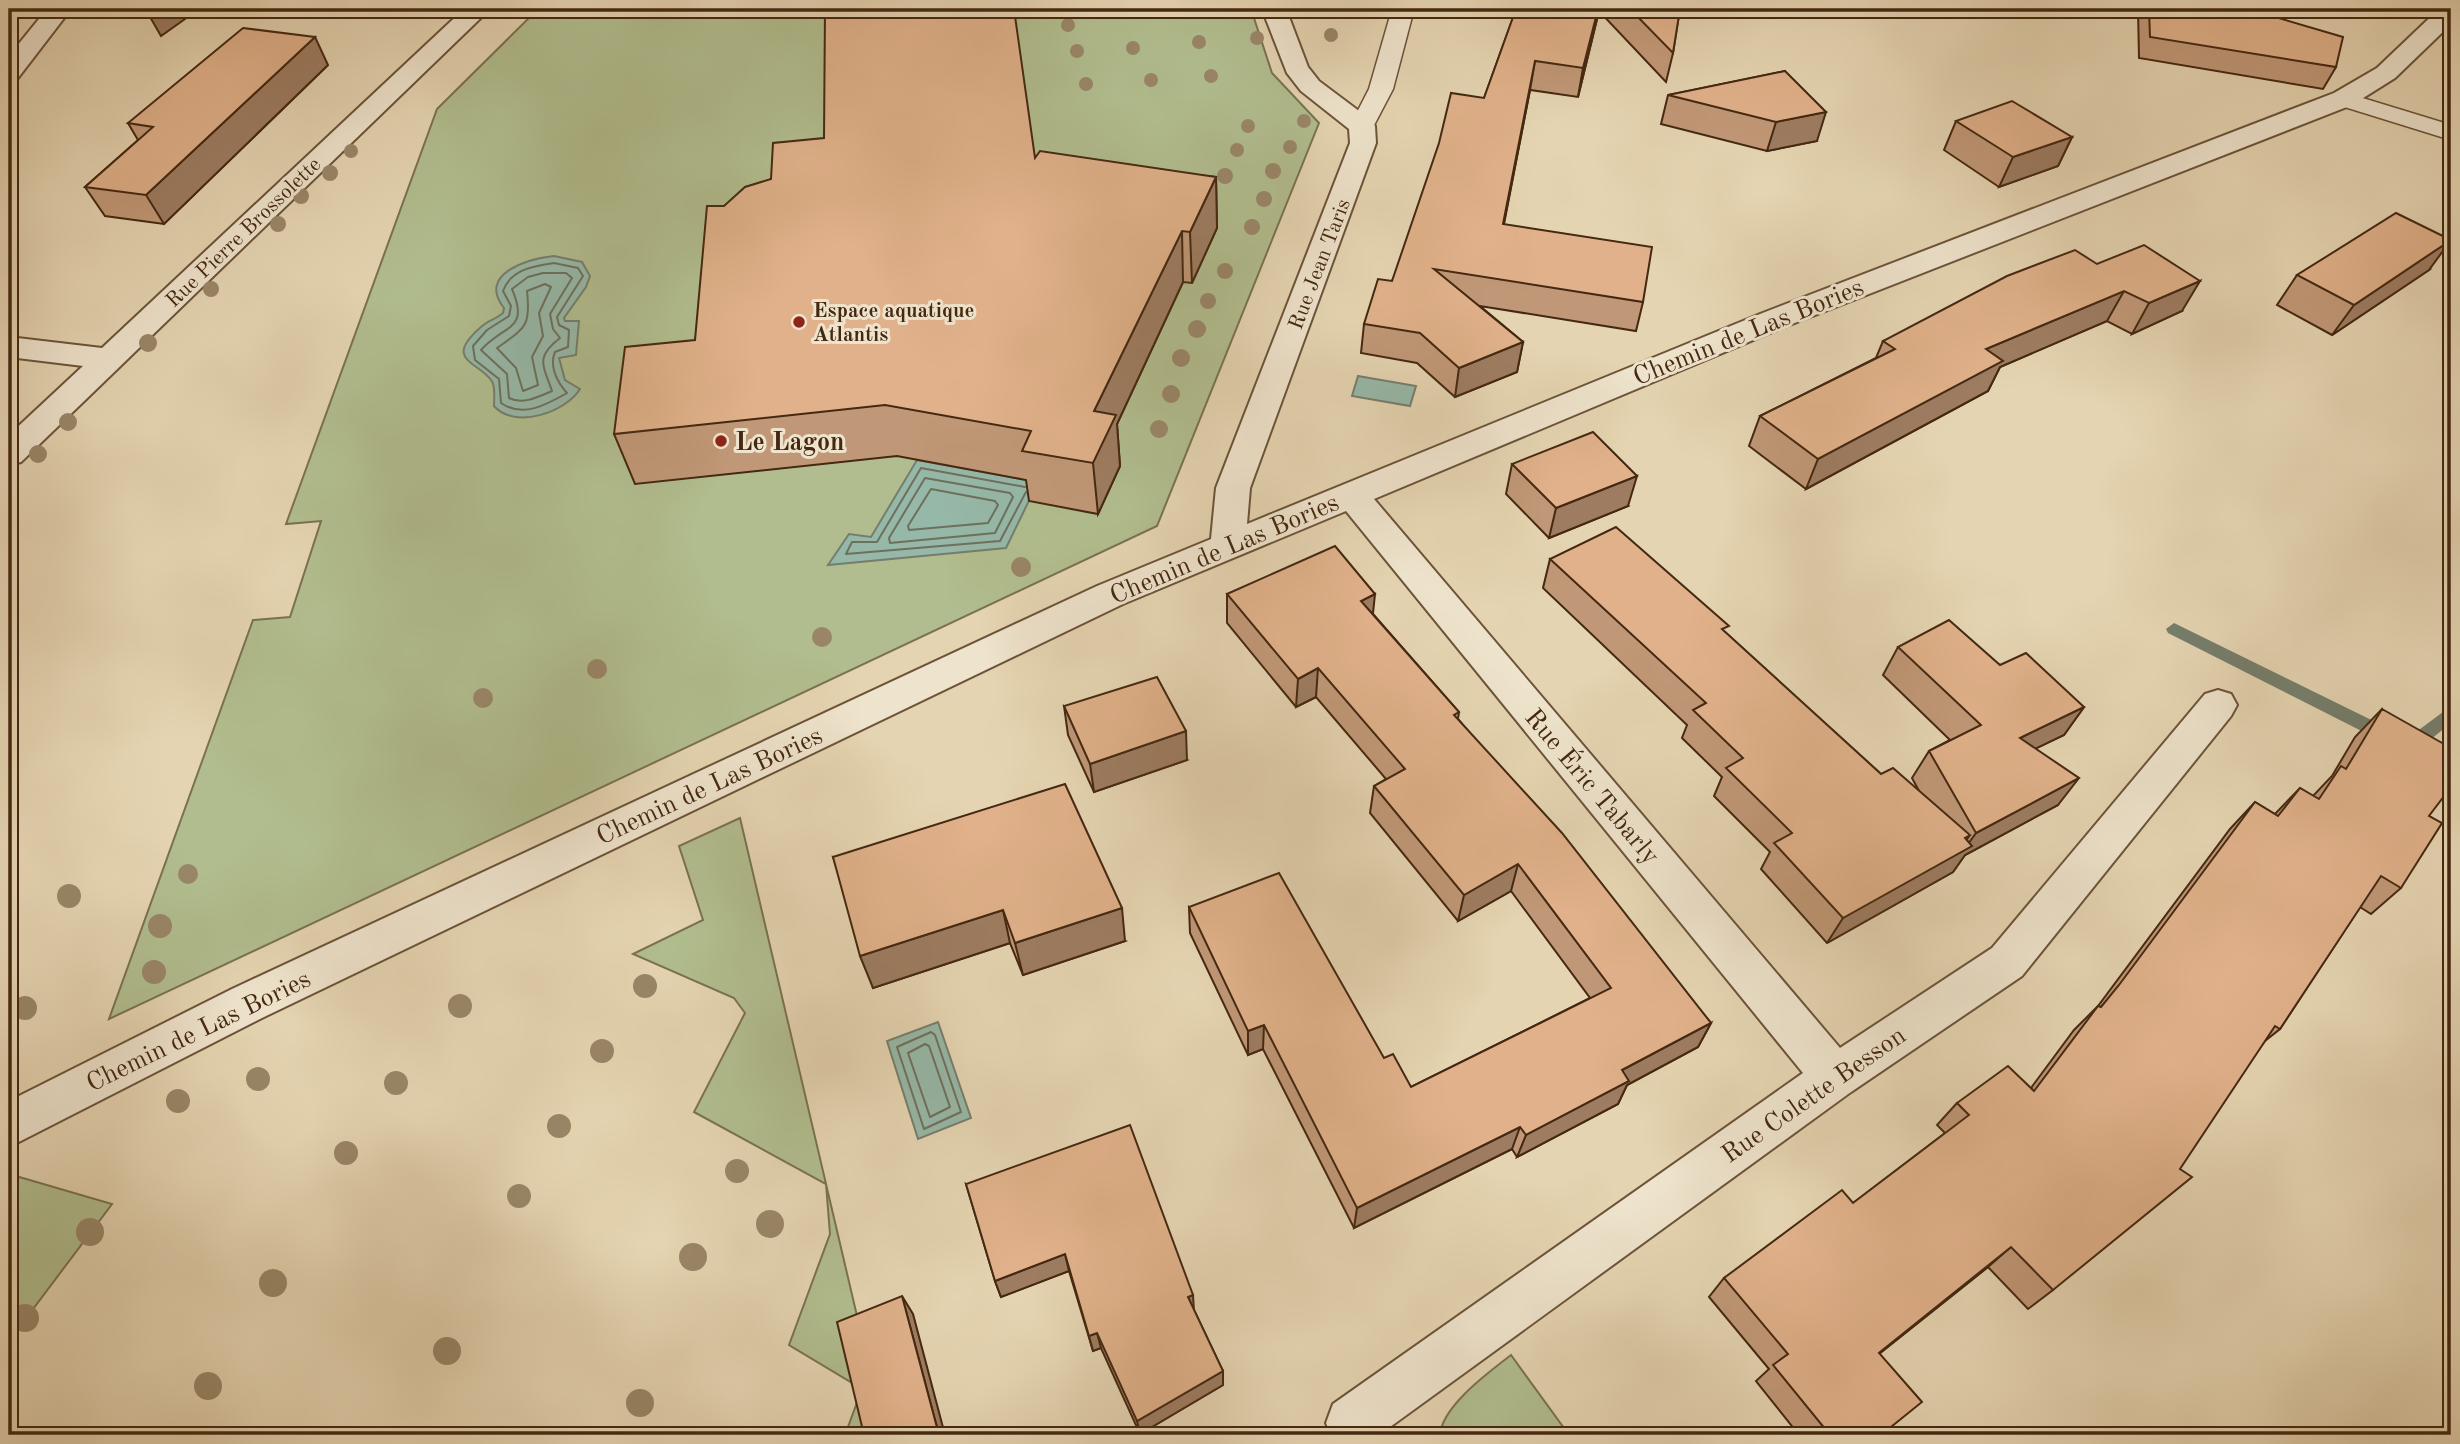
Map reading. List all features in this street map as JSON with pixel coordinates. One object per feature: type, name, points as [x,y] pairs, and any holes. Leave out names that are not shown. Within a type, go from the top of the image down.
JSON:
[{"type":"street","points":[[9,73],[59,9]]},
{"type":"street","name":"Rue Pierre Brossolette","points":[[9,454],[478,9]]},
{"type":"street","points":[[1274,9],[1296,68],[1310,86],[1363,126]]},
{"type":"street","name":"Chemin de Las Bories","points":[[9,1125],[248,1003],[1110,595],[1759,326],[2343,99],[2386,73],[2451,11]]},
{"type":"street","name":"Rue Jean Taris","points":[[1228,545],[1233,488],[1355,168],[1363,143],[1363,126]]},
{"type":"street","points":[[9,347],[110,359]]},
{"type":"street","name":"Rue Éric Tabarly","points":[[1352,494],[1835,1077]]},
{"type":"street","name":"Rue Colette Besson","points":[[1352,1423],[1835,1077],[2007,962],[2218,705]]},
{"type":"lane","points":[[1363,126],[1381,89],[1403,9]]},
{"type":"lane","points":[[2343,99],[2451,133]]},
{"type":"shaded area","name":"Espace aquatique Atlantis","points":[[538,9],[1251,9],[1272,73],[1319,123],[1157,526],[109,1019],[253,620],[290,617],[321,521],[286,524],[437,109]]},
{"type":"shaded area","points":[[740,818],[885,1435],[845,1435],[862,1389],[789,1345],[830,1234],[826,1184],[694,1112],[745,1013],[734,998],[633,954],[703,920],[679,846]]},
{"type":"shaded area","points":[[9,1174],[112,1204],[9,1341]]},
{"type":"shaded area","points":[[1511,1355],[1569,1435],[1440,1435],[1443,1424],[1458,1401]]},
{"type":"water","points":[[554,256],[582,262],[590,276],[586,287],[564,318],[565,321],[579,321],[576,355],[559,358],[565,380],[580,389],[564,405],[552,411],[514,417],[494,406],[493,382],[466,359],[465,347],[484,325],[503,313],[504,308],[497,296],[501,277],[519,265]]},
{"type":"water","points":[[1358,376],[1416,386],[1410,406],[1352,396]]},
{"type":"water","points":[[917,460],[1038,482],[1006,548],[828,565],[849,534],[871,537]]},
{"type":"water","points":[[938,1022],[971,1118],[918,1139],[887,1041]]},
{"type":"building","points":[[825,9],[1014,9],[1035,158],[1040,151],[1216,177],[1190,232],[1182,231],[1094,411],[1116,415],[1093,463],[1022,451],[1031,431],[885,405],[614,434],[625,347],[695,340],[707,206],[724,206],[745,187],[771,179],[773,143],[824,138]]},
{"type":"building","points":[[1516,9],[1598,9],[1583,68],[1535,61],[1503,224],[1652,247],[1643,302],[1434,269],[1523,342],[1459,368],[1420,333],[1364,324],[1378,279],[1392,281],[1439,143],[1451,93],[1484,98]]},
{"type":"building","points":[[1630,9],[1680,9],[1673,53]]},
{"type":"building","points":[[2149,9],[2248,9],[2343,37],[2336,67],[2150,37]]},
{"type":"building","points":[[243,28],[315,37],[146,195],[85,187],[153,127],[128,123]]},
{"type":"building","points":[[1785,71],[1826,112],[1776,122],[1668,95]]},
{"type":"building","points":[[2012,101],[2072,137],[2013,157],[1956,121]]},
{"type":"building","points":[[2396,213],[2451,240],[2354,305],[2297,275]]},
{"type":"building","points":[[2144,245],[2200,281],[2149,303],[2124,291],[1986,349],[2003,361],[1818,459],[1760,416],[1895,349],[1883,341],[2007,276],[2075,250],[2097,264]]},
{"type":"building","points":[[1593,432],[1637,476],[1556,508],[1512,464]]},
{"type":"building","points":[[1616,527],[1729,626],[1722,629],[1881,774],[1893,768],[1970,835],[1965,838],[1972,846],[1843,918],[1774,843],[1792,833],[1726,768],[1743,758],[1693,710],[1706,703],[1550,559]]},
{"type":"building","points":[[1335,546],[1375,594],[1361,601],[1459,712],[1454,715],[1562,833],[1711,1023],[1622,1070],[1629,1081],[1526,1135],[1520,1127],[1357,1208],[1264,1025],[1248,1031],[1189,907],[1279,873],[1384,1058],[1393,1054],[1411,1087],[1611,988],[1518,864],[1464,895],[1374,786],[1405,769],[1318,668],[1298,679],[1227,594]]},
{"type":"building","points":[[1949,620],[2000,665],[2026,653],[2084,707],[2020,738],[2079,778],[1976,833],[1929,751],[1981,725],[1898,647]]},
{"type":"building","points":[[1157,677],[1186,731],[1090,764],[1064,706]]},
{"type":"building","points":[[2382,709],[2451,748],[2451,787],[2429,816],[2442,823],[2401,888],[2381,876],[2280,1029],[2275,1026],[2180,1169],[2192,1177],[2053,1290],[2011,1247],[1879,1353],[1922,1402],[1881,1435],[1830,1435],[1773,1365],[1788,1354],[1724,1278],[1842,1190],[1853,1203],[1969,1115],[1957,1103],[2008,1066],[2034,1091],[2098,1006],[2101,1007],[2119,985],[2255,802],[2278,816],[2300,788],[2319,799],[2341,766],[2346,769]]},
{"type":"building","points":[[1065,784],[1122,908],[1015,943],[1003,910],[860,956],[833,857]]},
{"type":"building","points":[[1130,1125],[1193,1295],[1188,1297],[1223,1371],[1137,1421],[1097,1333],[1089,1336],[1065,1254],[995,1281],[966,1184]]},
{"type":"building","points":[[902,1296],[939,1435],[864,1435],[837,1322]]},
{"type":"waterway","points":[[2174,629],[2409,747],[2451,713]]},
{"type":"place","name":"Espace aquatique Atlantis","points":[[799,322]]},
{"type":"place","name":"Le Lagon","points":[[721,441]]}]
